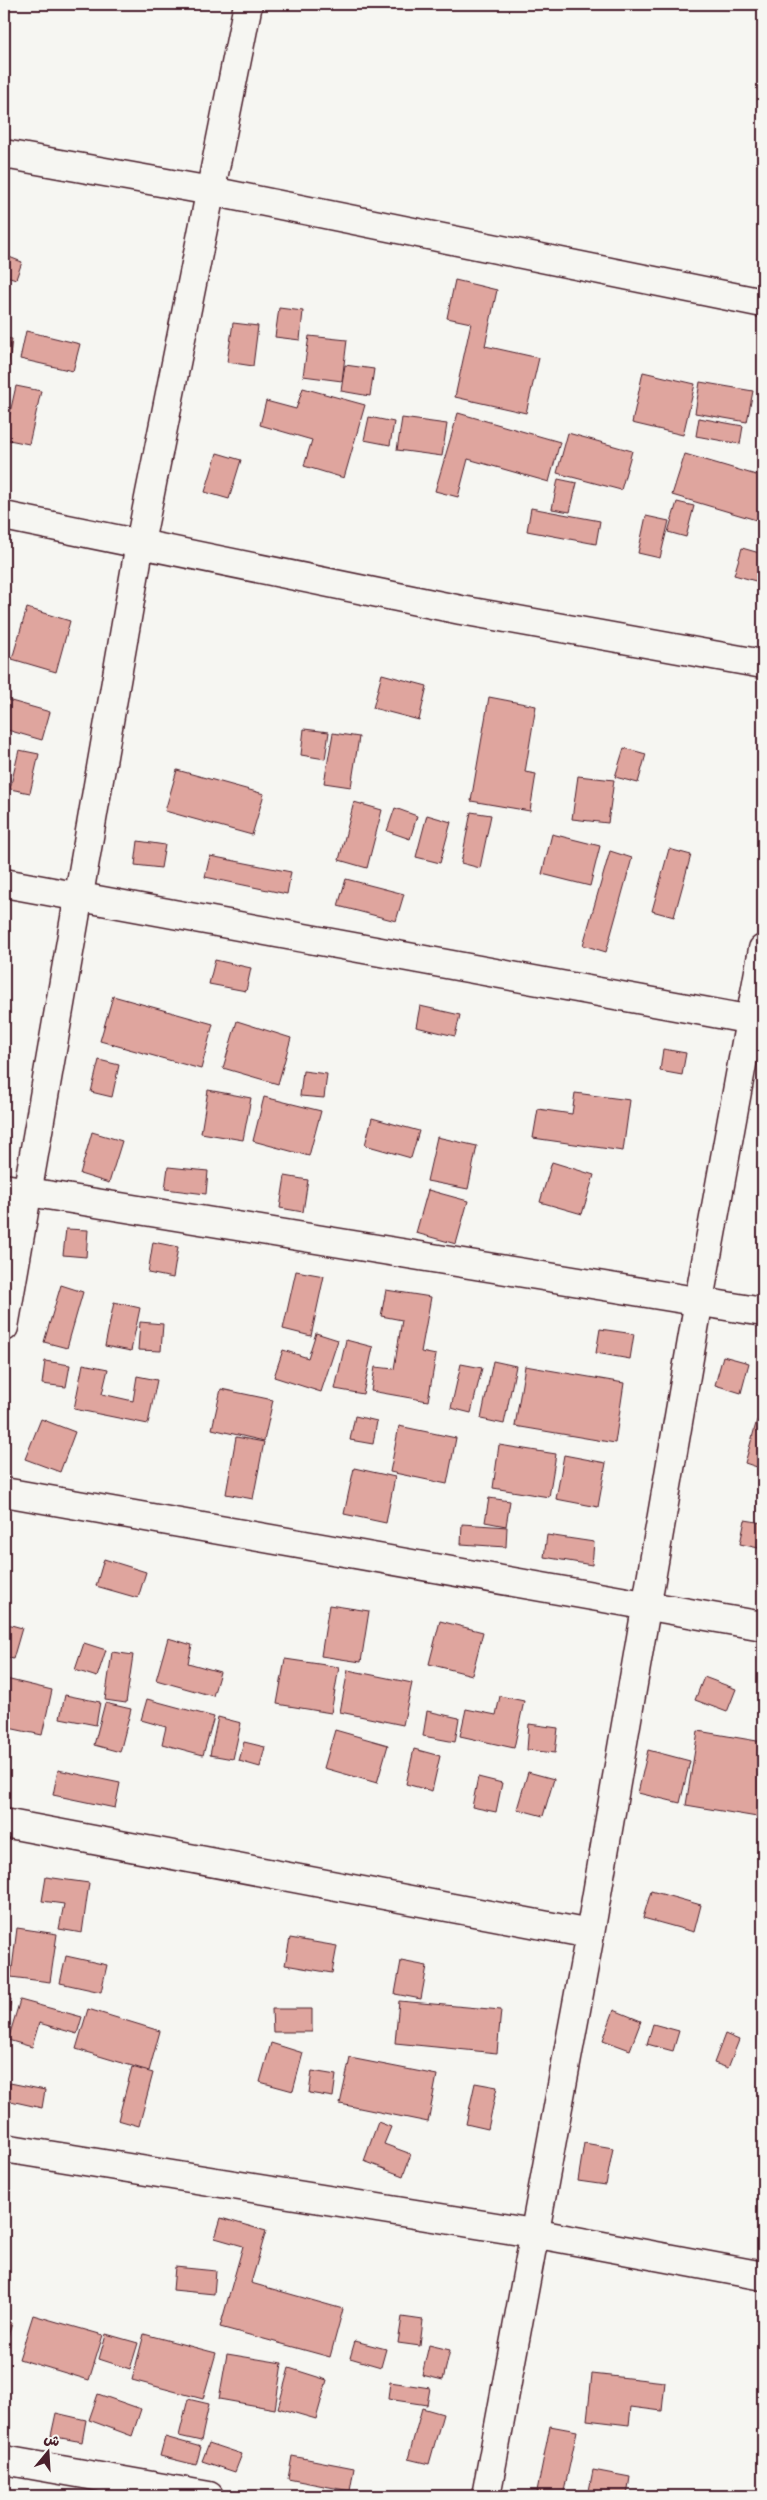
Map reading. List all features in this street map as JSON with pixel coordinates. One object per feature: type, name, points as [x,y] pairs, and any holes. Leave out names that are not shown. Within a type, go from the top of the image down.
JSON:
[{"type":"street","points":[[4,1327],[15,1190],[78,895],[140,543],[248,4]]},
{"type":"street","points":[[4,154],[211,191],[763,303]]},
{"type":"street","points":[[4,516],[460,610],[763,664]]},
{"type":"street","points":[[4,883],[78,895],[757,1021]]},
{"type":"street","points":[[486,2496],[533,2233],[590,1934],[699,1300],[757,1021],[763,949]]},
{"type":"street","points":[[15,1190],[699,1300],[763,1312]]},
{"type":"street","points":[[4,1492],[763,1626]]},
{"type":"street","points":[[4,1822],[590,1934]]},
{"type":"street","points":[[4,2148],[533,2233],[763,2276]]},
{"type":"street","points":[[4,2460],[137,2490],[209,2496]]},
{"type":"building","points":[[4,255],[22,262],[16,279],[4,275]]},
{"type":"building","points":[[455,280],[497,290],[485,346],[539,358],[526,413],[455,397],[471,323],[447,318]]},
{"type":"building","points":[[279,308],[303,311],[300,340],[275,337]]},
{"type":"building","points":[[233,323],[258,326],[253,366],[227,362]]},
{"type":"building","points":[[26,331],[80,344],[73,371],[20,359]]},
{"type":"building","points":[[309,336],[347,340],[342,381],[303,376]]},
{"type":"building","points":[[4,338],[12,339],[7,380],[4,380]]},
{"type":"building","points":[[345,365],[374,369],[370,396],[341,391]]},
{"type":"building","points":[[643,372],[695,384],[683,435],[632,423]]},
{"type":"building","points":[[700,382],[753,391],[747,422],[695,413]]},
{"type":"building","points":[[16,386],[41,391],[29,444],[4,439]]},
{"type":"building","points":[[303,388],[365,405],[344,478],[304,466],[312,440],[260,425],[266,401],[296,409]]},
{"type":"building","points":[[458,413],[560,442],[549,482],[468,459],[458,497],[435,491]]},
{"type":"building","points":[[369,417],[394,422],[390,445],[364,440]]},
{"type":"building","points":[[402,418],[447,424],[442,456],[397,450]]},
{"type":"building","points":[[699,418],[743,426],[740,444],[696,436]]},
{"type":"building","points":[[568,433],[632,451],[621,490],[557,473]]},
{"type":"building","points":[[217,453],[241,460],[229,499],[205,492]]},
{"type":"building","points":[[685,454],[756,475],[760,460],[763,461],[763,522],[672,495]]},
{"type":"building","points":[[558,479],[577,483],[570,512],[552,509]]},
{"type":"building","points":[[677,502],[694,506],[686,537],[668,532]]},
{"type":"building","points":[[531,508],[600,521],[596,544],[527,531]]},
{"type":"building","points":[[646,516],[669,521],[660,558],[638,553]]},
{"type":"building","points":[[742,548],[763,554],[763,583],[734,575]]},
{"type":"building","points":[[27,608],[70,621],[56,672],[12,659]]},
{"type":"building","points":[[382,674],[427,686],[419,720],[373,708]]},
{"type":"building","points":[[489,697],[536,706],[525,772],[536,774],[530,811],[471,801]]},
{"type":"building","points":[[4,699],[50,712],[42,740],[4,729]]},
{"type":"building","points":[[304,729],[329,732],[325,759],[301,755]]},
{"type":"building","points":[[333,733],[359,737],[351,787],[324,783]]},
{"type":"building","points":[[624,748],[646,754],[638,783],[615,777]]},
{"type":"building","points":[[19,750],[39,754],[30,793],[10,789]]},
{"type":"building","points":[[177,770],[264,794],[252,835],[165,811]]},
{"type":"building","points":[[578,776],[614,780],[608,823],[572,819]]},
{"type":"building","points":[[354,802],[382,810],[367,868],[339,860]]},
{"type":"building","points":[[395,808],[417,816],[410,839],[387,831]]},
{"type":"building","points":[[471,812],[491,815],[480,868],[461,863]]},
{"type":"building","points":[[427,815],[451,822],[440,863],[416,857]]},
{"type":"building","points":[[552,834],[600,846],[590,886],[542,874]]},
{"type":"building","points":[[138,841],[165,845],[161,868],[135,865]]},
{"type":"building","points":[[669,849],[691,855],[674,917],[652,911]]},
{"type":"building","points":[[610,851],[632,858],[606,952],[583,945]]},
{"type":"building","points":[[210,856],[291,872],[287,894],[205,877]]},
{"type":"building","points":[[346,879],[404,894],[396,921],[338,906]]},
{"type":"building","points":[[215,960],[251,968],[246,991],[209,984]]},
{"type":"building","points":[[113,996],[213,1024],[201,1069],[100,1041]]},
{"type":"building","points":[[420,1006],[460,1015],[455,1036],[416,1027]]},
{"type":"building","points":[[237,1021],[291,1038],[278,1084],[223,1068]]},
{"type":"building","points":[[663,1049],[686,1053],[682,1075],[660,1071]]},
{"type":"building","points":[[99,1060],[119,1065],[112,1097],[91,1092]]},
{"type":"building","points":[[303,1071],[327,1074],[324,1098],[300,1096]]},
{"type":"building","points":[[208,1090],[251,1098],[243,1140],[201,1133]]},
{"type":"building","points":[[575,1093],[630,1100],[623,1151],[533,1138],[538,1109],[572,1114]]},
{"type":"building","points":[[264,1097],[321,1111],[309,1156],[253,1141]]},
{"type":"building","points":[[372,1118],[419,1131],[411,1158],[365,1145]]},
{"type":"building","points":[[92,1132],[122,1141],[109,1183],[80,1174]]},
{"type":"building","points":[[437,1137],[477,1146],[468,1189],[427,1181]]},
{"type":"building","points":[[552,1162],[594,1175],[582,1214],[540,1202]]},
{"type":"building","points":[[168,1167],[208,1171],[206,1194],[165,1189]]},
{"type":"building","points":[[285,1176],[308,1180],[303,1212],[280,1208]]},
{"type":"building","points":[[428,1190],[468,1201],[456,1244],[416,1233]]},
{"type":"building","points":[[66,1229],[88,1230],[86,1257],[63,1255]]},
{"type":"building","points":[[153,1242],[178,1247],[173,1278],[148,1273]]},
{"type":"building","points":[[296,1271],[324,1276],[311,1336],[283,1329]]},
{"type":"building","points":[[61,1285],[83,1292],[67,1348],[44,1342]]},
{"type":"building","points":[[386,1290],[431,1297],[421,1352],[436,1355],[428,1401],[371,1391],[375,1367],[394,1369],[402,1320],[381,1316]]},
{"type":"building","points":[[114,1302],[140,1308],[131,1351],[105,1346]]},
{"type":"building","points":[[140,1322],[163,1324],[161,1351],[138,1350]]},
{"type":"building","points":[[600,1329],[634,1334],[630,1359],[596,1353]]},
{"type":"building","points":[[316,1333],[338,1340],[321,1392],[274,1377],[283,1350],[308,1358]]},
{"type":"building","points":[[346,1340],[373,1347],[363,1394],[335,1389]]},
{"type":"building","points":[[723,1356],[749,1363],[741,1393],[715,1385]]},
{"type":"building","points":[[45,1361],[70,1365],[66,1387],[42,1384]]},
{"type":"building","points":[[493,1361],[516,1366],[504,1424],[481,1419]]},
{"type":"building","points":[[83,1364],[108,1369],[102,1394],[133,1401],[137,1376],[157,1380],[148,1424],[74,1409]]},
{"type":"building","points":[[461,1364],[482,1368],[471,1413],[451,1408]]},
{"type":"building","points":[[525,1366],[624,1383],[615,1443],[515,1426]]},
{"type":"building","points":[[221,1389],[273,1400],[264,1441],[212,1429]]},
{"type":"building","points":[[355,1416],[377,1421],[373,1444],[350,1440]]},
{"type":"building","points":[[41,1419],[75,1432],[60,1472],[25,1459]]},
{"type":"building","points":[[757,1420],[763,1422],[763,1469],[745,1463]]},
{"type":"building","points":[[399,1426],[456,1438],[447,1484],[390,1472]]},
{"type":"building","points":[[236,1437],[264,1442],[253,1499],[226,1494]]},
{"type":"building","points":[[499,1445],[556,1454],[549,1497],[493,1488]]},
{"type":"building","points":[[564,1455],[606,1463],[598,1507],[556,1499]]},
{"type":"building","points":[[354,1468],[395,1477],[386,1523],[344,1514]]},
{"type":"building","points":[[489,1498],[510,1501],[506,1526],[485,1522]]},
{"type":"building","points":[[745,1520],[763,1523],[763,1549],[740,1544]]},
{"type":"building","points":[[462,1524],[507,1527],[506,1547],[461,1544]]},
{"type":"building","points":[[547,1535],[594,1542],[592,1565],[544,1557]]},
{"type":"building","points":[[104,1559],[146,1572],[138,1598],[96,1586]]},
{"type":"building","points":[[329,1605],[369,1611],[361,1662],[321,1656]]},
{"type":"building","points":[[440,1621],[483,1632],[472,1675],[429,1664]]},
{"type":"building","points":[[4,1623],[22,1628],[13,1659],[4,1656]]},
{"type":"building","points":[[168,1638],[192,1645],[188,1663],[220,1672],[213,1696],[156,1680]]},
{"type":"building","points":[[84,1643],[106,1650],[97,1677],[75,1670]]},
{"type":"building","points":[[112,1652],[133,1655],[126,1703],[105,1700]]},
{"type":"building","points":[[285,1659],[339,1667],[331,1713],[277,1704]]},
{"type":"building","points":[[348,1670],[412,1683],[403,1725],[340,1712]]},
{"type":"building","points":[[704,1677],[736,1689],[727,1712],[695,1700]]},
{"type":"building","points":[[6,1679],[52,1690],[42,1735],[4,1727]]},
{"type":"building","points":[[65,1695],[100,1702],[96,1725],[60,1718]]},
{"type":"building","points":[[500,1696],[524,1701],[514,1748],[460,1736],[466,1709],[496,1715]]},
{"type":"building","points":[[147,1699],[214,1717],[203,1755],[162,1744],[166,1727],[141,1720]]},
{"type":"building","points":[[105,1703],[131,1709],[120,1752],[94,1745]]},
{"type":"building","points":[[427,1711],[459,1718],[455,1742],[423,1736]]},
{"type":"building","points":[[218,1717],[241,1723],[233,1759],[210,1755]]},
{"type":"building","points":[[529,1724],[558,1728],[555,1753],[527,1750]]},
{"type":"building","points":[[335,1730],[388,1745],[377,1783],[324,1768]]},
{"type":"building","points":[[698,1731],[763,1742],[763,1818],[686,1805]]},
{"type":"building","points":[[244,1742],[265,1747],[260,1767],[239,1761]]},
{"type":"building","points":[[414,1749],[440,1756],[432,1791],[406,1784]]},
{"type":"building","points":[[648,1750],[690,1761],[680,1803],[638,1793]]},
{"type":"building","points":[[58,1770],[120,1783],[115,1808],[53,1795]]},
{"type":"building","points":[[528,1772],[554,1779],[543,1816],[517,1809]]},
{"type":"building","points":[[478,1777],[502,1783],[496,1812],[472,1807]]},
{"type":"building","points":[[46,1877],[89,1883],[82,1933],[59,1929],[64,1904],[42,1901]]},
{"type":"building","points":[[651,1891],[701,1905],[694,1932],[643,1918]]},
{"type":"building","points":[[17,1928],[57,1934],[50,1982],[11,1977]]},
{"type":"building","points":[[290,1938],[337,1946],[332,1973],[285,1965]]},
{"type":"building","points":[[66,1956],[107,1965],[101,1992],[60,1983]]},
{"type":"building","points":[[401,1961],[427,1966],[421,1999],[395,1994]]},
{"type":"building","points":[[4,1998],[11,1999],[4,2043]]},
{"type":"building","points":[[20,2000],[82,2017],[77,2034],[39,2023],[32,2047],[8,2040]]},
{"type":"building","points":[[399,2001],[501,2010],[497,2053],[395,2043]]},
{"type":"building","points":[[88,2009],[160,2031],[149,2071],[76,2049]]},
{"type":"building","points":[[272,2009],[312,2009],[312,2032],[273,2032]]},
{"type":"building","points":[[614,2010],[641,2021],[630,2050],[603,2040]]},
{"type":"building","points":[[653,2024],[679,2031],[673,2051],[647,2044]]},
{"type":"building","points":[[725,2034],[739,2040],[728,2068],[714,2063]]},
{"type":"building","points":[[271,2043],[303,2053],[293,2091],[260,2082]]},
{"type":"building","points":[[350,2058],[437,2075],[428,2122],[340,2104]]},
{"type":"building","points":[[132,2067],[153,2073],[139,2126],[118,2120]]},
{"type":"building","points":[[312,2071],[336,2075],[333,2097],[309,2093]]},
{"type":"building","points":[[10,2083],[45,2090],[42,2108],[6,2100]]},
{"type":"building","points":[[475,2083],[497,2087],[488,2129],[466,2124]]},
{"type":"building","points":[[378,2122],[391,2127],[384,2144],[411,2154],[403,2176],[364,2161]]},
{"type":"building","points":[[584,2143],[613,2148],[606,2185],[578,2181]]},
{"type":"building","points":[[4,2189],[10,2190],[4,2225]]},
{"type":"building","points":[[221,2218],[266,2231],[251,2283],[343,2309],[330,2357],[220,2327],[243,2246],[215,2238]]},
{"type":"building","points":[[175,2267],[216,2271],[214,2294],[173,2290]]},
{"type":"building","points":[[33,2315],[103,2335],[89,2380],[19,2359]]},
{"type":"building","points":[[402,2317],[423,2320],[420,2346],[398,2343]]},
{"type":"building","points":[[4,2320],[12,2323],[4,2350]]},
{"type":"building","points":[[106,2334],[138,2343],[130,2369],[99,2359]]},
{"type":"building","points":[[144,2334],[216,2353],[203,2399],[132,2380]]},
{"type":"building","points":[[355,2341],[386,2349],[381,2367],[350,2358]]},
{"type":"building","points":[[429,2345],[450,2350],[443,2380],[422,2375]]},
{"type":"building","points":[[227,2354],[282,2363],[275,2409],[219,2399]]},
{"type":"building","points":[[289,2368],[327,2380],[316,2419],[278,2408]]},
{"type":"building","points":[[592,2374],[665,2382],[662,2411],[631,2407],[629,2425],[587,2420]]},
{"type":"building","points":[[390,2382],[430,2388],[427,2405],[388,2399]]},
{"type":"building","points":[[98,2394],[141,2409],[132,2436],[89,2420]]},
{"type":"building","points":[[188,2399],[209,2404],[201,2441],[179,2436]]},
{"type":"building","points":[[422,2408],[443,2414],[429,2464],[408,2459]]},
{"type":"building","points":[[56,2413],[86,2420],[82,2442],[51,2436]]},
{"type":"building","points":[[550,2426],[577,2431],[563,2496],[536,2496]]},
{"type":"building","points":[[165,2437],[201,2447],[196,2465],[160,2456]]},
{"type":"building","points":[[209,2443],[242,2454],[235,2472],[202,2461]]},
{"type":"building","points":[[292,2456],[354,2468],[350,2491],[288,2479]]},
{"type":"building","points":[[593,2470],[630,2477],[627,2496],[588,2496]]}]
